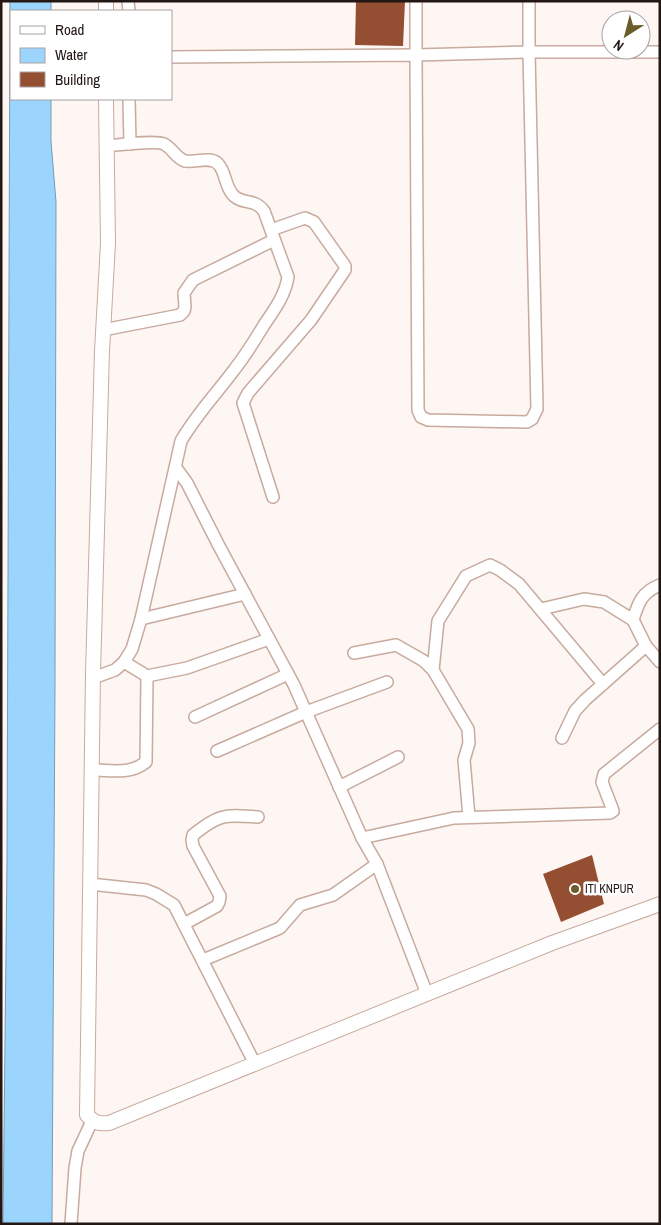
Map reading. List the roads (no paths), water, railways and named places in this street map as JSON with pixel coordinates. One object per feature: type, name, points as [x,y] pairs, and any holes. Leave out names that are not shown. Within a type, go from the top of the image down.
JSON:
[{"type":"street","points":[[416,1],[418,410],[421,417],[428,420],[527,422],[532,419],[537,409],[529,1]]},
{"type":"street","points":[[172,57],[416,56],[529,52],[660,52]]},
{"type":"street","points":[[106,100],[108,243],[103,330],[93,678],[87,1115],[98,1124],[109,1123],[552,943],[660,904]]},
{"type":"street","points":[[129,100],[130,144]]},
{"type":"street","points":[[93,678],[115,670],[124,662],[132,649],[141,619],[181,441],[188,428],[235,369],[280,301],[288,278],[264,211],[256,203],[240,200],[232,194],[219,164],[213,161],[186,161],[161,143],[106,146]]},
{"type":"street","points":[[103,330],[180,315],[184,312],[185,308],[184,292],[194,280],[305,218],[314,222],[345,270],[310,320],[248,393],[243,403],[273,497]]},
{"type":"street","points":[[176,468],[187,483],[288,674],[362,838],[377,864],[427,994]]},
{"type":"street","points":[[433,670],[438,621],[466,576],[490,565],[519,584],[603,684]]},
{"type":"street","points":[[633,620],[642,596],[660,585]]},
{"type":"street","points":[[141,619],[245,594]]},
{"type":"street","points":[[541,609],[584,599],[604,602],[633,620],[646,646],[660,662]]},
{"type":"street","points":[[124,662],[147,676],[187,668],[269,639]]},
{"type":"street","points":[[354,653],[396,645],[424,661],[433,670],[468,729],[469,743],[464,760],[469,817]]},
{"type":"street","points":[[562,738],[575,711],[646,646]]},
{"type":"street","points":[[195,717],[288,674]]},
{"type":"street","points":[[92,770],[130,771],[146,762],[147,676]]},
{"type":"street","points":[[217,751],[306,712],[387,682]]},
{"type":"street","points":[[362,838],[454,818],[613,811],[602,782],[604,774],[660,729]]},
{"type":"street","points":[[339,787],[398,757]]},
{"type":"street","points":[[184,924],[220,902],[220,896],[193,846],[193,835],[216,818],[230,816],[258,817]]},
{"type":"street","points":[[203,960],[276,930],[300,905],[333,895],[377,864]]},
{"type":"street","points":[[90,884],[146,890],[174,905],[255,1064]]},
{"type":"street","points":[[71,1224],[78,1151],[92,1121]]},
{"type":"water","points":[[10,1],[51,1],[51,10],[10,10],[10,100],[51,100],[51,141],[56,202],[52,1224],[3,1224],[7,862]]},
{"type":"place","name":"ITI KNPUR","points":[[575,889]]}]
